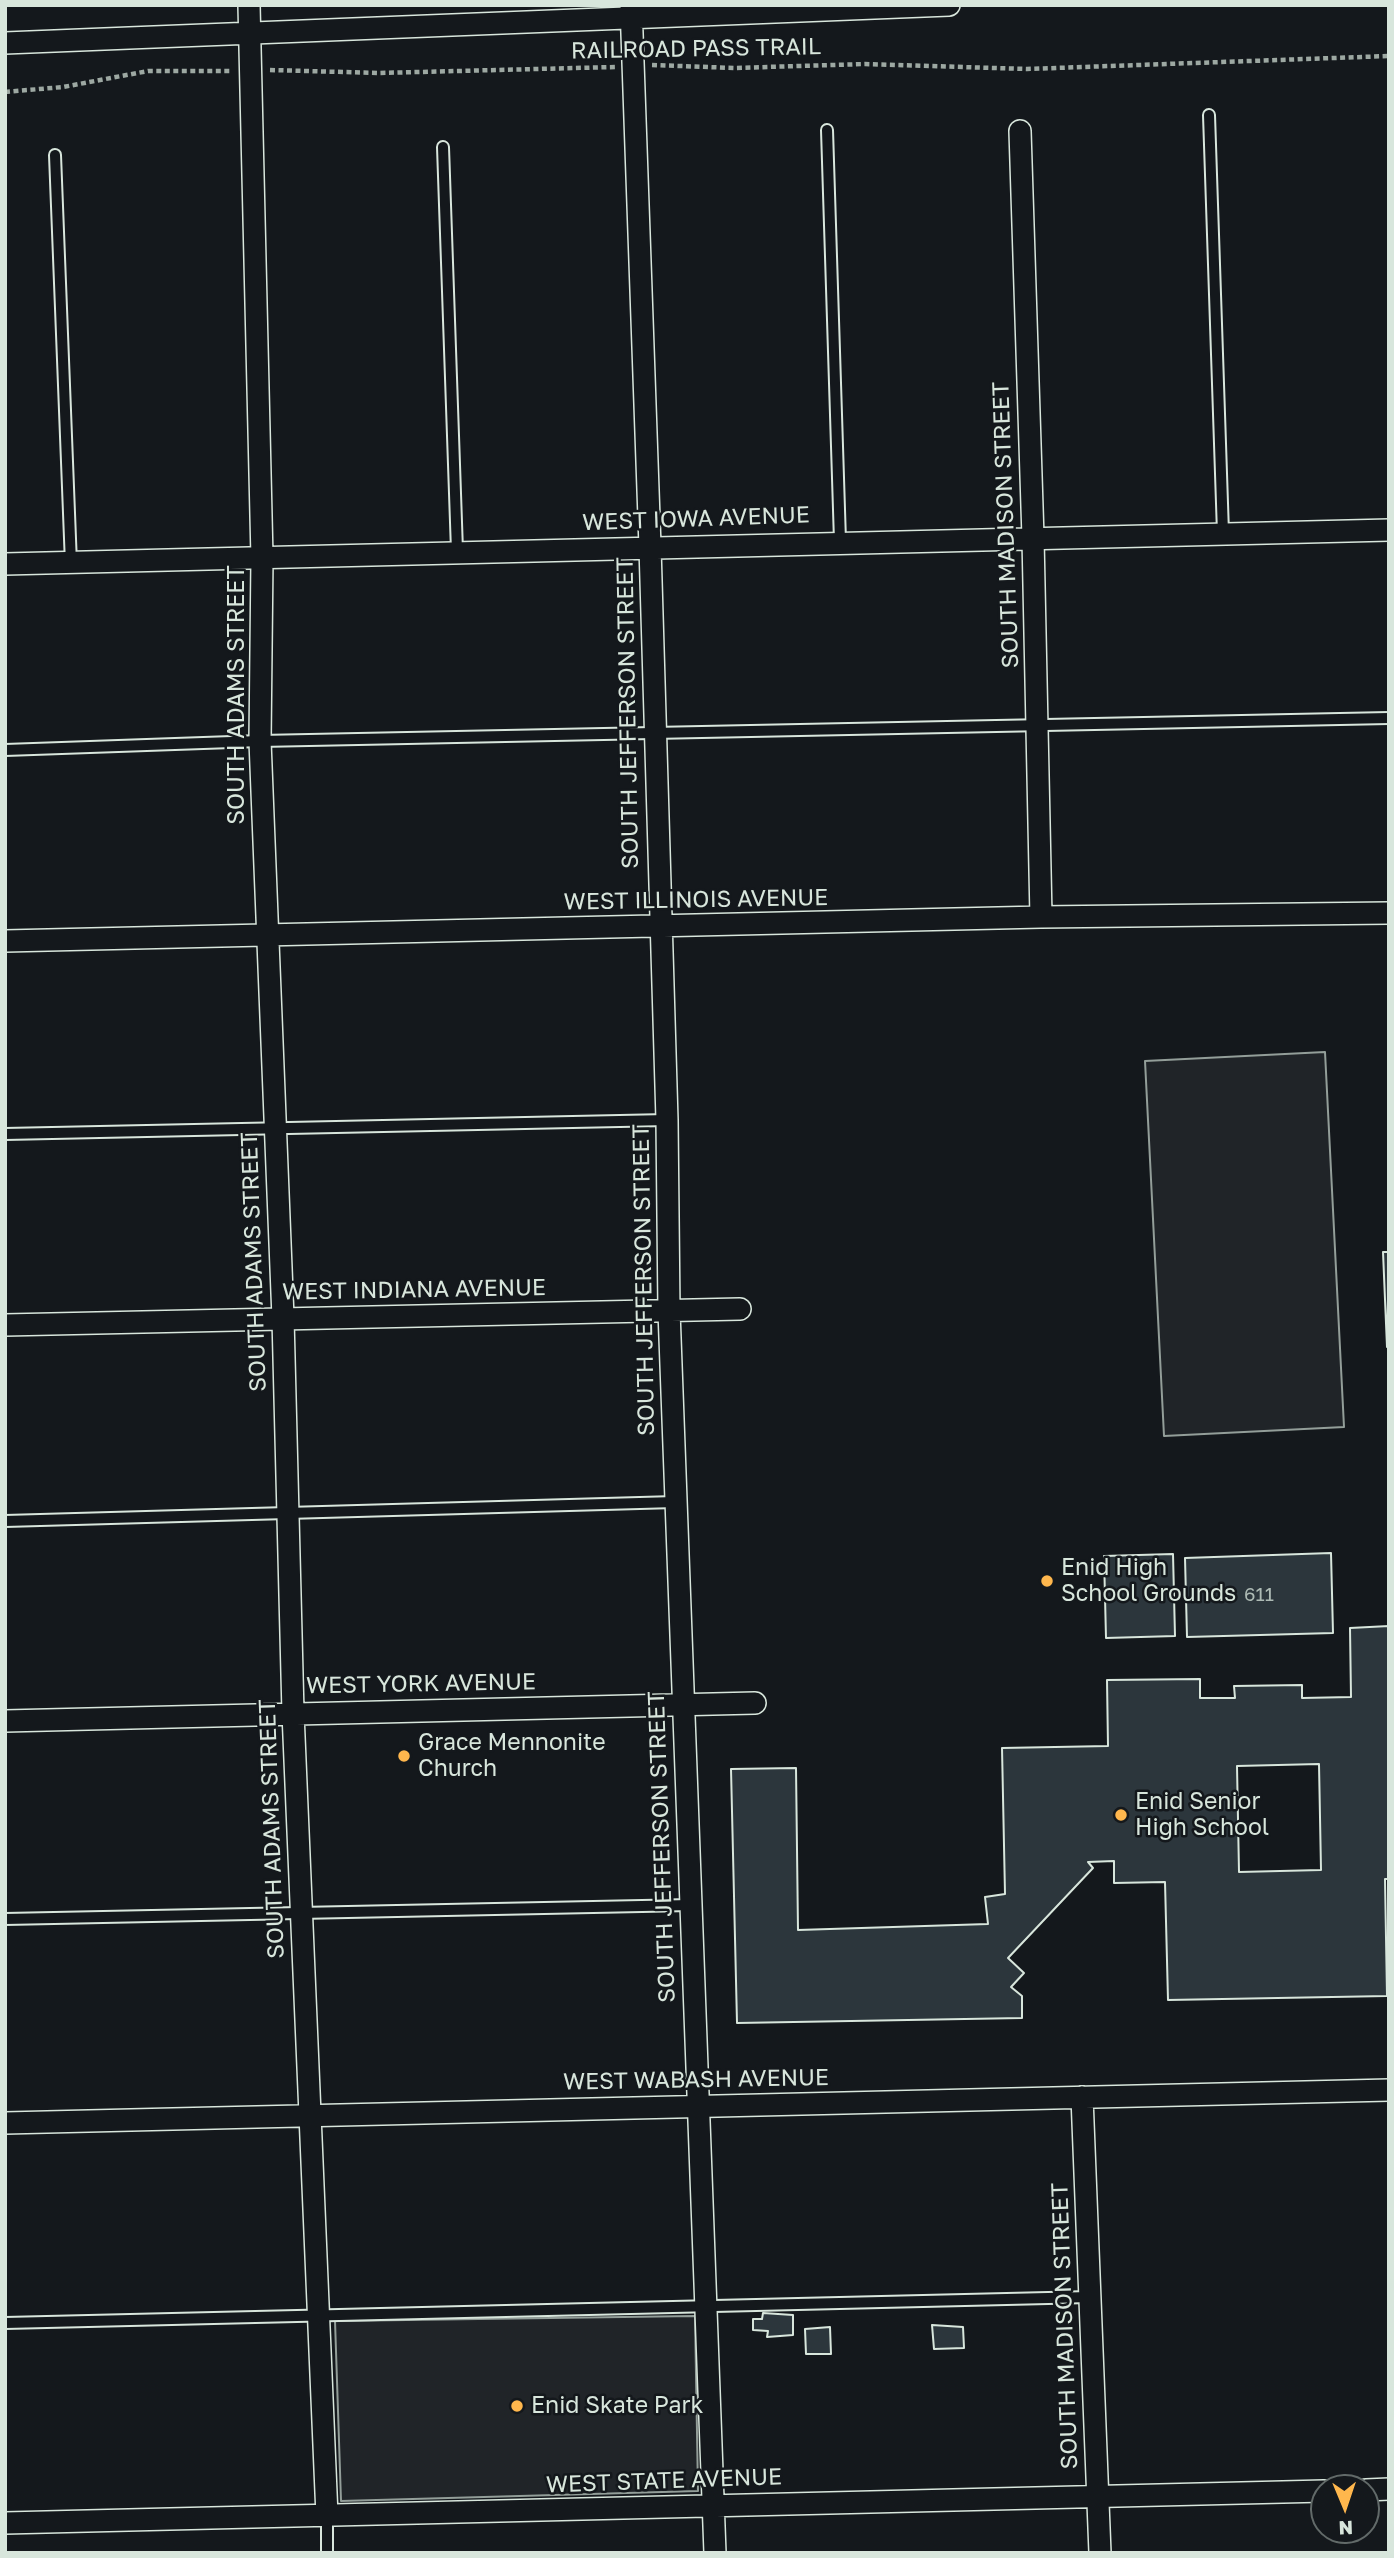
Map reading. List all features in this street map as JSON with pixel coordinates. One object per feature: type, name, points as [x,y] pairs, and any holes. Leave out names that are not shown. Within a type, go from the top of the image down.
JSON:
[{"type":"street","name":"SOUTH ADAMS STREET","points":[[249,5],[262,558],[260,741],[283,1318],[293,1713],[327,2516]]},
{"type":"street","points":[[5,43],[250,34],[631,11],[949,5]]},
{"type":"street","name":"SOUTH JEFFERSON STREET","points":[[631,11],[667,1120],[675,1502],[715,2553]]},
{"type":"street","name":"SOUTH MADISON STREET","points":[[1020,131],[1038,725],[1041,917]]},
{"type":"street","name":"WEST IOWA AVENUE","points":[[5,564],[840,541],[1389,530]]},
{"type":"street","name":"WEST ILLINOIS AVENUE","points":[[5,942],[1041,917],[1389,913]]},
{"type":"street","name":"WEST INDIANA AVENUE","points":[[5,1325],[740,1309]]},
{"type":"street","name":"WEST YORK AVENUE","points":[[5,1721],[755,1703]]},
{"type":"street","name":"WEST WABASH AVENUE","points":[[5,2123],[1389,2090]]},
{"type":"street","name":"SOUTH MADISON STREET","points":[[1082,2097],[1100,2553]]},
{"type":"street","name":"WEST STATE AVENUE","points":[[5,2523],[1310,2490]]},
{"type":"lane","points":[[1209,115],[1223,533]]},
{"type":"lane","points":[[827,130],[840,541]]},
{"type":"lane","points":[[443,147],[457,551]]},
{"type":"lane","points":[[55,155],[71,564]]},
{"type":"lane","points":[[5,750],[260,741],[1389,718]]},
{"type":"lane","points":[[5,1134],[667,1120]]},
{"type":"lane","points":[[5,1521],[288,1510],[675,1502]]},
{"type":"lane","points":[[5,1919],[691,1905]]},
{"type":"lane","points":[[5,2323],[1090,2297]]},
{"type":"lane","points":[[327,2516],[327,2553]]},
{"type":"path","name":"RAILROAD PASS TRAIL","points":[[5,92],[63,87],[148,71],[379,73],[634,66],[734,68],[865,64],[1027,69],[1389,56]]},
{"type":"shaded area","points":[[1325,1052],[1344,1427],[1164,1436],[1145,1061]]},
{"type":"shaded area","name":"Enid Skate Park","points":[[695,2316],[698,2491],[341,2501],[335,2321]]},
{"type":"building","points":[[1383,1252],[1389,1252],[1387,1347]]},
{"type":"building","points":[[1331,1553],[1333,1633],[1187,1637],[1185,1558]]},
{"type":"building","points":[[1173,1554],[1175,1636],[1106,1638],[1104,1556]]},
{"type":"building","name":"Enid Senior High School","points":[[1389,1626],[1389,1879],[1385,1879],[1387,1996],[1168,2000],[1165,1882],[1114,1883],[1114,1861],[1088,1862],[1093,1868],[1008,1958],[1024,1973],[1011,1987],[1022,1996],[1022,2018],[737,2023],[731,1769],[796,1768],[798,1930],[988,1924],[985,1897],[1005,1894],[1002,1748],[1108,1746],[1107,1680],[1200,1679],[1200,1698],[1235,1698],[1234,1686],[1302,1685],[1302,1698],[1351,1697],[1350,1628]],"holes":[[[1319,1764],[1321,1870],[1239,1872],[1237,1766]]]},
{"type":"building","points":[[763,2313],[793,2315],[793,2335],[767,2337],[768,2331],[753,2330],[753,2319],[762,2319]]},
{"type":"building","points":[[932,2325],[963,2327],[964,2348],[934,2349]]},
{"type":"building","points":[[830,2327],[831,2354],[806,2354],[805,2329]]},
{"type":"place","name":"Enid High School Grounds","points":[[1047,1581]]},
{"type":"place","name":"Grace Mennonite Church","points":[[404,1756]]},
{"type":"place","name":"Enid Senior High School","points":[[1121,1815]]},
{"type":"place","name":"Enid Skate Park","points":[[517,2406]]}]
